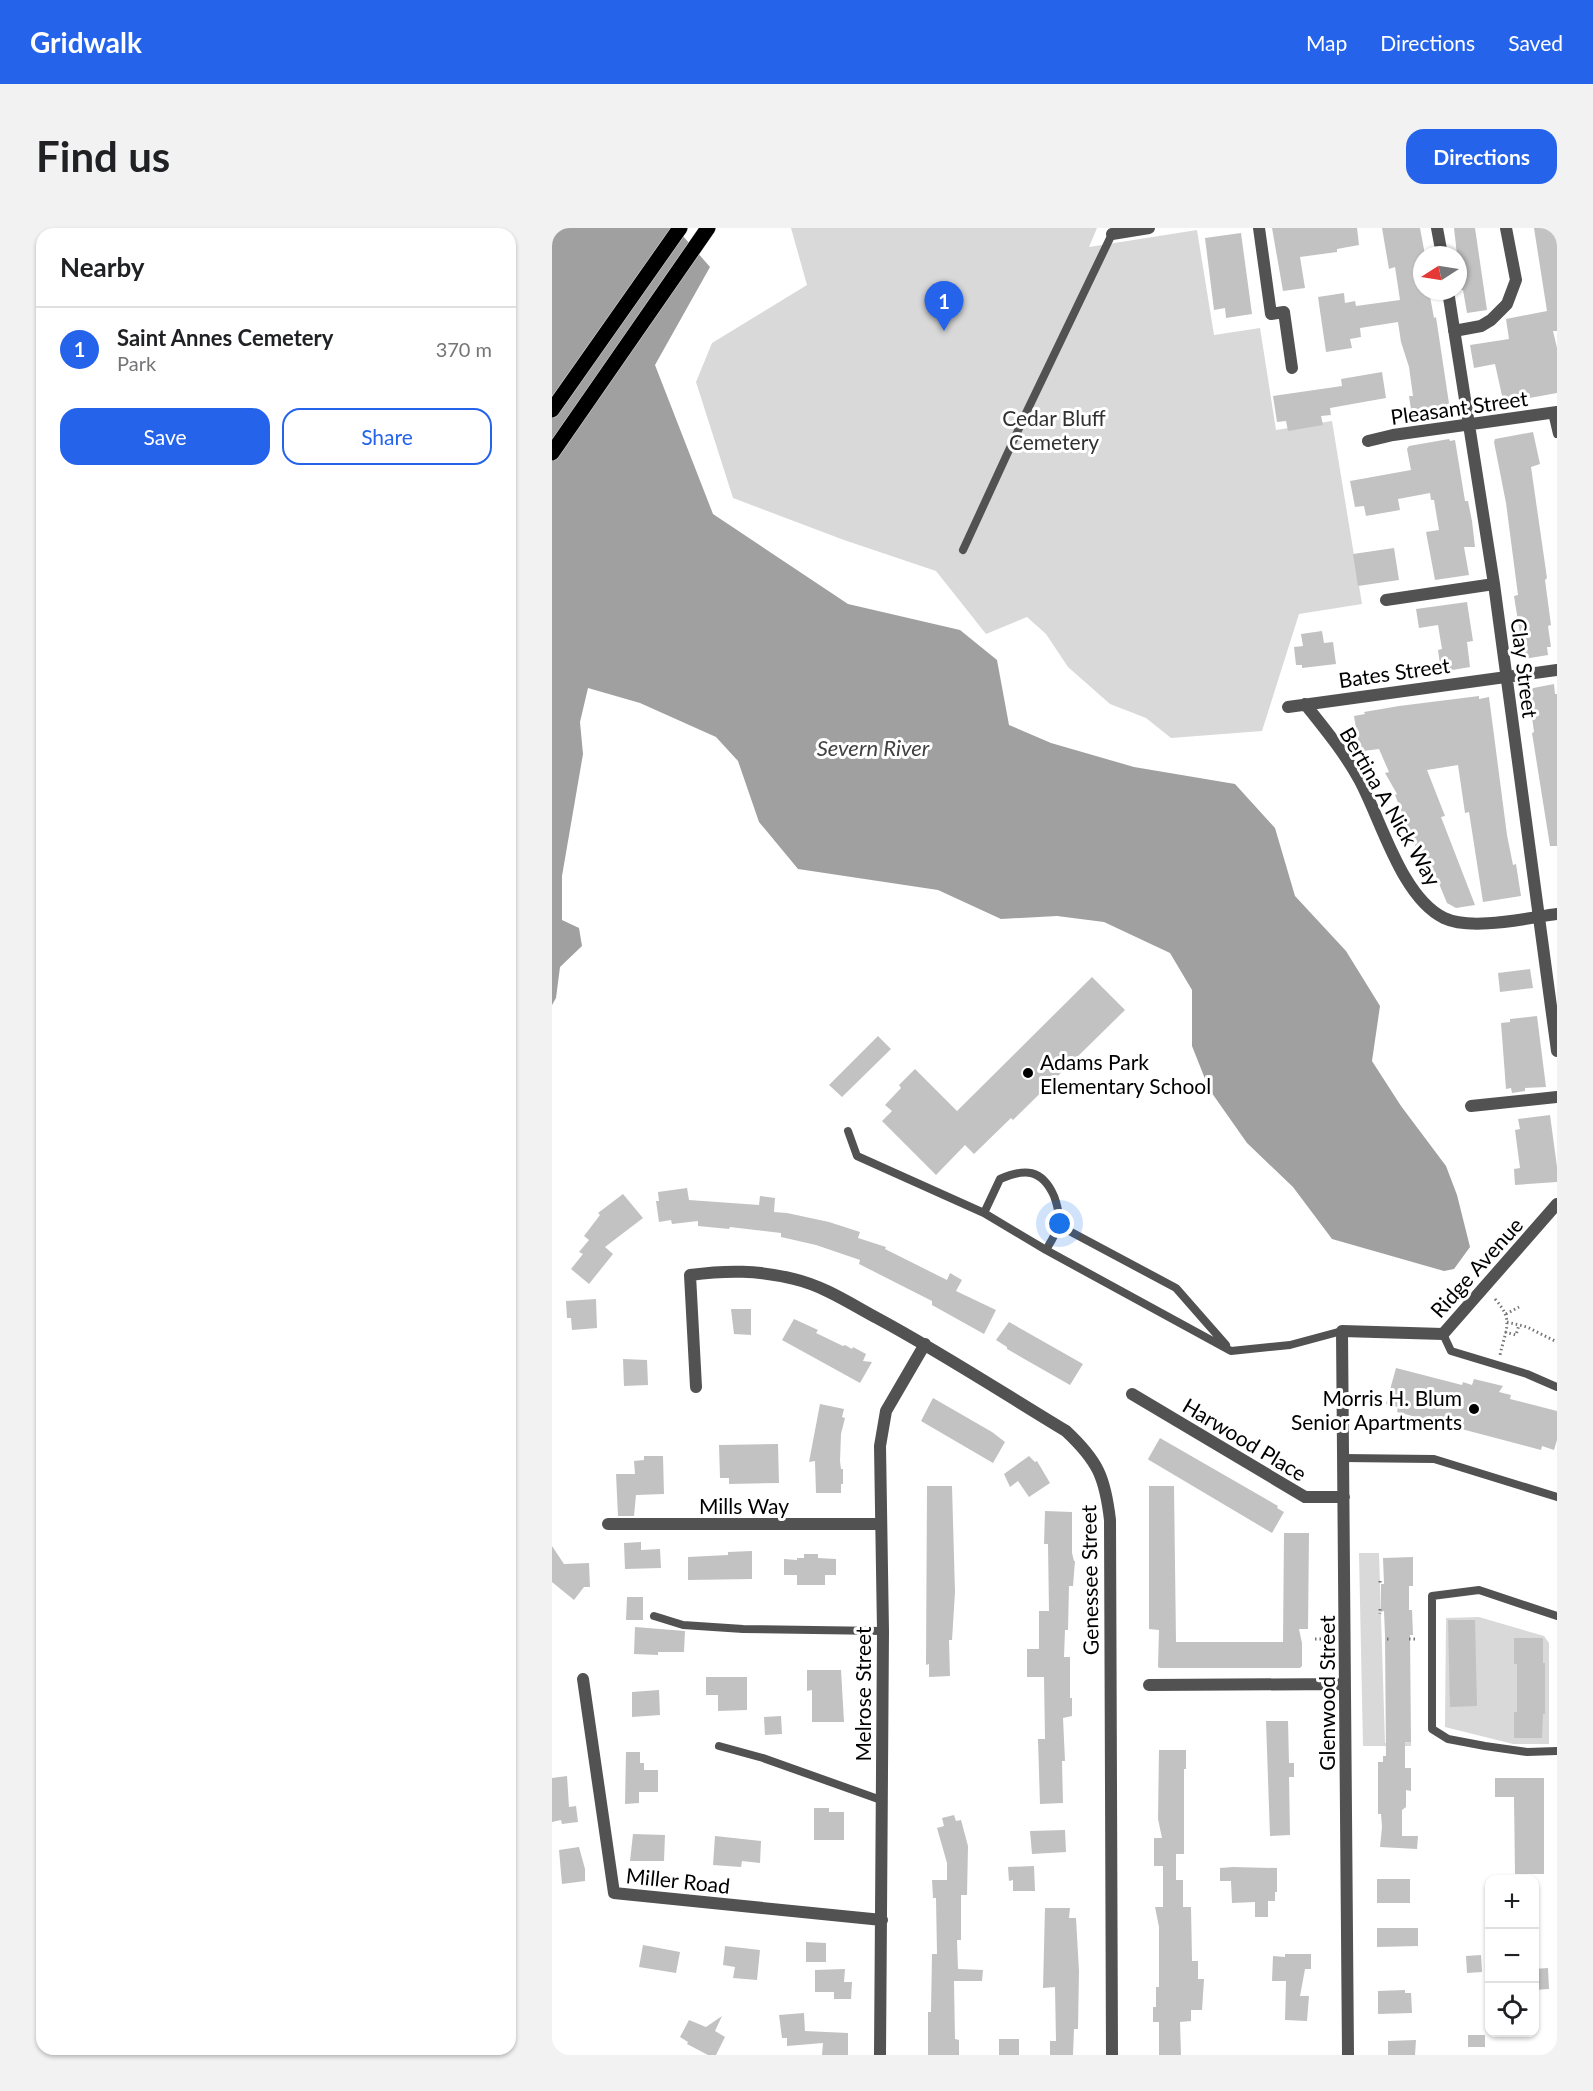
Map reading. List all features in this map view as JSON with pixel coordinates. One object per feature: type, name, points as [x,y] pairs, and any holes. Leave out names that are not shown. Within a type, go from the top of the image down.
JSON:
[{"type":"main road","points":[[552,410],[680,228]]},
{"type":"main road","points":[[552,453],[708,228]]},
{"type":"street","points":[[1113,231],[1149,228]]},
{"type":"street","points":[[1259,228],[1271,314],[1284,312],[1292,368]]},
{"type":"street","points":[[1437,228],[1440,246]]},
{"type":"street","points":[[1454,331],[1481,326],[1491,321],[1507,304],[1516,280],[1506,228]]},
{"type":"street","name":"Clay Street","points":[[1449,300],[1494,584],[1557,1051]]},
{"type":"street","name":"Pleasant Street","points":[[1368,441],[1393,435],[1555,412]]},
{"type":"street","points":[[1386,600],[1494,584]]},
{"type":"street","name":"Bates Street","points":[[1288,707],[1557,670]]},
{"type":"street","name":"Bertina A Nick Way","points":[[1305,704],[1324,727],[1358,778],[1396,860],[1418,897],[1444,918],[1480,925],[1557,914]]},
{"type":"street","points":[[1471,1106],[1557,1097]]},
{"type":"street","name":"Ridge Avenue","points":[[1342,1330],[1443,1334],[1557,1203]]},
{"type":"street","name":"Genessee Street","points":[[696,1387],[690,1275],[725,1270],[764,1272],[797,1280],[832,1294],[925,1344],[1066,1431],[1085,1449],[1100,1470],[1107,1494],[1110,1520],[1112,2055]]},
{"type":"street","name":"Glenwood Street","points":[[1342,1330],[1348,2055]]},
{"type":"street","name":"Melrose Street","points":[[880,2055],[883,1631],[880,1446],[886,1411],[925,1344]]},
{"type":"street","name":"Harwood Place","points":[[1132,1394],[1305,1497],[1344,1497]]},
{"type":"street","name":"Mills Way","points":[[608,1524],[880,1524]]},
{"type":"street","name":"Miller Road","points":[[583,1679],[614,1893],[882,1920]]},
{"type":"street","points":[[1149,1685],[1345,1684]]},
{"type":"lane","points":[[963,550],[1113,231]]},
{"type":"lane","points":[[1555,412],[1557,434]]},
{"type":"lane","points":[[848,1131],[857,1156],[984,1213],[1046,1250],[1231,1351],[1290,1345],[1342,1330]]},
{"type":"lane","points":[[984,1213],[1000,1179],[1015,1173],[1034,1172],[1048,1183],[1057,1205],[1058,1225],[1046,1250]]},
{"type":"lane","points":[[1058,1225],[1176,1288],[1231,1351]]},
{"type":"lane","points":[[1443,1334],[1451,1351],[1527,1374],[1557,1387]]},
{"type":"lane","points":[[1343,1458],[1434,1459],[1557,1497]]},
{"type":"lane","points":[[1557,1616],[1479,1590],[1432,1596],[1432,1729],[1448,1739],[1485,1746],[1527,1752],[1557,1751]]},
{"type":"lane","points":[[654,1616],[683,1625],[743,1629],[883,1631]]},
{"type":"lane","points":[[719,1746],[762,1758],[881,1800]]},
{"type":"path","points":[[1495,1299],[1506,1314],[1507,1322],[1499,1355]]},
{"type":"path","points":[[1506,1314],[1519,1307]]},
{"type":"path","points":[[1507,1322],[1527,1327],[1557,1342]]},
{"type":"path","points":[[1505,1332],[1516,1335],[1519,1325]]},
{"type":"path","points":[[1315,1639],[1332,1639]]},
{"type":"path","points":[[1409,1639],[1415,1639]]},
{"type":"green space","name":"Cedar Bluff Cemetery","points":[[791,228],[1097,228],[1089,247],[1197,230],[1214,335],[1260,328],[1276,430],[1332,421],[1362,604],[1299,614],[1262,731],[1171,738],[1146,718],[1110,704],[1068,667],[1046,634],[1027,617],[986,634],[936,571],[844,540],[733,498],[696,382],[712,343],[807,285]]},
{"type":"green space","points":[[1359,1553],[1379,1553],[1385,1743],[1411,1742],[1411,1746],[1363,1746]]},
{"type":"green space","points":[[1479,1617],[1544,1636],[1549,1643],[1549,1744],[1513,1744],[1445,1727],[1446,1618]]},
{"type":"water","name":"Severn River","points":[[552,228],[676,228],[710,267],[655,365],[713,514],[848,604],[960,630],[997,660],[1009,725],[1051,743],[1134,767],[1235,784],[1275,828],[1295,896],[1346,951],[1380,1006],[1372,1061],[1401,1106],[1446,1166],[1457,1195],[1470,1247],[1454,1269],[1444,1271],[1332,1239],[1293,1187],[1247,1143],[1209,1089],[1192,1046],[1192,990],[1170,953],[1104,922],[1057,916],[1001,919],[938,890],[798,869],[759,822],[738,761],[716,737],[640,703],[588,688],[580,722],[583,754],[562,876],[562,920],[579,928],[582,946],[560,967],[556,998],[552,1005]]},
{"type":"building","points":[[1272,228],[1357,228],[1359,245],[1337,249],[1337,252],[1300,257],[1305,288],[1283,291]]},
{"type":"building","points":[[1382,228],[1420,228],[1423,246],[1413,246],[1413,300],[1431,300],[1434,318],[1436,317],[1450,410],[1412,416],[1409,396],[1413,396],[1409,367],[1401,342],[1398,322],[1360,328],[1361,337],[1350,339],[1352,348],[1326,352],[1318,297],[1344,293],[1345,303],[1355,301],[1356,306],[1400,300],[1395,267],[1389,269]]},
{"type":"building","points":[[1454,228],[1475,228],[1487,310],[1467,313],[1465,300],[1467,300],[1467,246],[1456,246]]},
{"type":"building","points":[[1534,228],[1557,228],[1557,331],[1553,331],[1557,348],[1557,393],[1503,400],[1495,364],[1474,368],[1470,345],[1509,339],[1506,319],[1547,311]]},
{"type":"building","points":[[1241,233],[1252,314],[1226,318],[1225,308],[1214,310],[1205,238]]},
{"type":"building","points":[[1382,372],[1386,398],[1330,408],[1331,415],[1321,416],[1323,425],[1288,431],[1286,421],[1277,422],[1273,396],[1342,386],[1341,379]]},
{"type":"building","points":[[1533,432],[1540,464],[1531,467],[1547,578],[1545,580],[1551,625],[1548,626],[1551,647],[1547,647],[1548,655],[1524,659],[1514,596],[1518,595],[1506,503],[1494,442],[1495,439]]},
{"type":"building","points":[[1449,439],[1450,441],[1455,440],[1465,501],[1468,501],[1472,521],[1475,547],[1464,547],[1469,575],[1435,580],[1426,532],[1439,530],[1434,500],[1431,500],[1430,493],[1398,499],[1400,510],[1366,516],[1364,506],[1355,507],[1350,481],[1411,470],[1407,449],[1409,446]]},
{"type":"building","points":[[1394,548],[1399,580],[1358,586],[1353,554]]},
{"type":"building","points":[[1467,602],[1473,641],[1467,642],[1470,667],[1441,672],[1438,650],[1442,649],[1438,625],[1419,628],[1416,609]]},
{"type":"building","points":[[1322,631],[1324,643],[1333,642],[1336,664],[1302,668],[1302,665],[1296,665],[1294,647],[1303,646],[1301,634]]},
{"type":"building","points":[[1554,684],[1555,694],[1557,694],[1557,846],[1550,846],[1532,733],[1534,732],[1528,689]]},
{"type":"building","points":[[1479,696],[1479,699],[1489,697],[1507,835],[1513,865],[1516,864],[1521,896],[1483,902],[1469,812],[1465,813],[1458,765],[1427,770],[1445,816],[1441,817],[1475,905],[1456,908],[1447,903],[1435,874],[1430,876],[1427,867],[1424,868],[1395,795],[1397,794],[1385,773],[1389,772],[1379,749],[1363,751],[1362,747],[1359,747],[1354,716],[1399,706]]},
{"type":"building","points":[[1530,969],[1533,988],[1500,992],[1498,973]]},
{"type":"building","name":"Adams Park Elementary School","points":[[1092,977],[1125,1010],[1013,1120],[1011,1118],[974,1154],[965,1145],[936,1175],[882,1121],[892,1111],[885,1105],[901,1088],[899,1085],[915,1069],[957,1111]]},
{"type":"building","points":[[1537,1016],[1546,1087],[1525,1088],[1525,1091],[1512,1093],[1511,1088],[1506,1089],[1501,1023],[1510,1022],[1510,1019]]},
{"type":"building","points":[[878,1036],[891,1049],[842,1097],[829,1085]]},
{"type":"building","points":[[1550,1115],[1557,1182],[1515,1185],[1514,1169],[1520,1168],[1515,1130],[1520,1129],[1518,1119]]},
{"type":"building","points":[[687,1188],[689,1200],[759,1205],[760,1196],[775,1198],[774,1212],[829,1222],[860,1232],[858,1238],[886,1247],[885,1249],[947,1280],[950,1273],[962,1280],[956,1291],[996,1310],[984,1334],[932,1305],[932,1301],[859,1264],[860,1260],[816,1245],[781,1237],[781,1233],[698,1226],[698,1221],[672,1224],[671,1220],[659,1222],[656,1201],[659,1201],[658,1192]]},
{"type":"building","points":[[623,1194],[643,1218],[605,1247],[613,1254],[589,1284],[571,1269],[583,1254],[579,1252],[589,1240],[584,1236],[600,1215],[598,1213]]},
{"type":"building","points":[[596,1299],[597,1328],[572,1330],[571,1318],[567,1318],[566,1301]]},
{"type":"building","points":[[731,1309],[751,1309],[751,1335],[734,1334]]},
{"type":"building","points":[[794,1319],[818,1330],[816,1333],[866,1354],[863,1361],[872,1362],[860,1383],[782,1340]]},
{"type":"building","points":[[1009,1322],[1083,1364],[1070,1385],[1007,1349],[996,1340]]},
{"type":"building","points":[[623,1359],[647,1360],[648,1385],[624,1386]]},
{"type":"building","name":"Morris H. Blum Senior Apartments","points":[[1396,1368],[1462,1385],[1463,1382],[1472,1385],[1474,1379],[1503,1386],[1499,1392],[1511,1395],[1510,1399],[1557,1411],[1557,1440],[1554,1450],[1542,1446],[1541,1450],[1397,1412],[1398,1407],[1386,1404]]},
{"type":"building","points":[[933,1398],[1005,1442],[993,1463],[921,1421]]},
{"type":"building","points":[[820,1404],[844,1409],[840,1461],[841,1469],[843,1469],[841,1493],[816,1493],[815,1461],[809,1462]]},
{"type":"building","points":[[1160,1438],[1278,1506],[1277,1508],[1284,1512],[1272,1533],[1149,1460]]},
{"type":"building","points":[[778,1444],[779,1483],[729,1484],[729,1478],[720,1478],[719,1445]]},
{"type":"building","points":[[644,1456],[663,1456],[664,1494],[636,1495],[634,1516],[618,1516],[616,1474],[635,1474],[634,1461],[644,1460]]},
{"type":"building","points":[[1029,1456],[1035,1462],[1037,1461],[1050,1483],[1029,1497],[1018,1481],[1010,1487],[1004,1474]]},
{"type":"building","points":[[927,1486],[952,1486],[955,1592],[952,1640],[949,1640],[950,1676],[929,1677],[929,1664],[926,1665]]},
{"type":"building","points":[[1149,1486],[1174,1486],[1176,1642],[1283,1642],[1284,1533],[1309,1533],[1308,1629],[1299,1629],[1302,1643],[1302,1666],[1300,1668],[1158,1667],[1159,1630],[1149,1629]]},
{"type":"building","points":[[1045,1511],[1072,1512],[1072,1553],[1075,1561],[1073,1586],[1069,1586],[1068,1630],[1065,1630],[1064,1657],[1070,1657],[1072,1716],[1063,1718],[1065,1761],[1062,1761],[1063,1803],[1040,1804],[1038,1739],[1045,1739],[1044,1677],[1027,1677],[1027,1649],[1039,1649],[1039,1611],[1049,1611],[1048,1544],[1044,1544]]},
{"type":"building","points":[[641,1542],[641,1550],[660,1549],[661,1568],[625,1569],[624,1543]]},
{"type":"building","points":[[552,1546],[564,1564],[589,1563],[590,1587],[584,1587],[574,1600],[552,1582]]},
{"type":"building","points":[[752,1551],[752,1579],[688,1580],[688,1557]]},
{"type":"building","points":[[804,1554],[818,1554],[818,1558],[836,1559],[836,1575],[825,1575],[825,1585],[797,1585],[797,1575],[784,1575],[784,1559],[797,1560],[797,1558],[804,1558]]},
{"type":"building","points":[[1413,1557],[1413,1586],[1409,1586],[1409,1610],[1412,1610],[1413,1635],[1410,1635],[1411,1742],[1405,1742],[1405,1768],[1411,1768],[1411,1791],[1406,1790],[1406,1807],[1402,1810],[1402,1836],[1418,1836],[1417,1849],[1380,1847],[1382,1827],[1381,1814],[1378,1814],[1378,1762],[1383,1762],[1383,1756],[1386,1756],[1385,1635],[1384,1611],[1381,1612],[1381,1584],[1384,1584],[1383,1558]]},
{"type":"building","points":[[627,1597],[643,1597],[643,1620],[626,1620]]},
{"type":"building","points":[[1448,1620],[1475,1620],[1477,1706],[1450,1707]]},
{"type":"building","points":[[635,1627],[685,1631],[684,1652],[658,1652],[658,1655],[634,1654]]},
{"type":"building","points":[[1514,1638],[1543,1638],[1545,1714],[1543,1714],[1542,1738],[1514,1738],[1514,1712],[1517,1712],[1517,1664],[1514,1664]]},
{"type":"building","points":[[807,1670],[841,1670],[844,1722],[812,1722],[812,1690],[807,1691]]},
{"type":"building","points":[[706,1677],[747,1677],[747,1710],[718,1711],[718,1695],[706,1695]]},
{"type":"building","points":[[659,1690],[660,1715],[632,1717],[632,1692]]},
{"type":"building","points":[[781,1716],[782,1734],[765,1735],[764,1717]]},
{"type":"building","points":[[1266,1721],[1288,1721],[1289,1763],[1294,1763],[1294,1777],[1289,1777],[1290,1835],[1270,1836]]},
{"type":"building","points":[[1159,1750],[1186,1750],[1184,1854],[1176,1854],[1176,1880],[1183,1880],[1183,1907],[1191,1907],[1192,1961],[1198,1961],[1198,1979],[1204,1979],[1202,2010],[1191,2010],[1191,2021],[1180,2022],[1181,2055],[1159,2055],[1159,2022],[1153,2022],[1156,1987],[1159,1987],[1159,1927],[1155,1907],[1163,1907],[1163,1866],[1154,1866],[1154,1838],[1162,1838],[1158,1819]]},
{"type":"building","points":[[626,1752],[640,1752],[640,1763],[644,1763],[644,1770],[658,1770],[658,1792],[639,1792],[639,1803],[625,1804]]},
{"type":"building","points":[[567,1776],[569,1807],[576,1806],[578,1822],[562,1824],[561,1820],[552,1822],[552,1778]]},
{"type":"building","points":[[1495,1778],[1544,1778],[1544,1874],[1515,1874],[1514,1797],[1495,1797]]},
{"type":"building","points":[[814,1808],[829,1808],[829,1812],[844,1812],[844,1840],[814,1840]]},
{"type":"building","points":[[954,1815],[956,1821],[961,1820],[968,1846],[967,1895],[961,1895],[961,1940],[957,1940],[958,1969],[983,1970],[982,1981],[954,1981],[955,2039],[959,2040],[959,2055],[928,2055],[932,1954],[937,1954],[936,1898],[933,1898],[932,1880],[947,1880],[947,1863],[937,1828],[944,1826],[942,1818]]},
{"type":"building","points":[[1065,1830],[1066,1852],[1032,1854],[1030,1831]]},
{"type":"building","points":[[633,1834],[665,1835],[664,1861],[630,1861]]},
{"type":"building","points":[[715,1836],[761,1841],[760,1863],[742,1861],[741,1867],[713,1865]]},
{"type":"building","points":[[579,1847],[585,1869],[585,1881],[562,1884],[559,1850]]},
{"type":"building","points":[[1034,1866],[1035,1891],[1013,1891],[1013,1880],[1009,1881],[1008,1867]]},
{"type":"building","points":[[1220,1868],[1277,1868],[1277,1892],[1275,1892],[1275,1901],[1268,1901],[1268,1917],[1255,1917],[1255,1902],[1232,1903],[1231,1881],[1220,1881]]},
{"type":"building","points":[[1377,1879],[1410,1879],[1410,1903],[1377,1903]]},
{"type":"building","points":[[1045,1908],[1070,1908],[1069,1918],[1076,1918],[1079,1971],[1078,2029],[1074,2029],[1073,2055],[1050,2055],[1050,2041],[1056,2041],[1055,1987],[1043,1988]]},
{"type":"building","points":[[1377,1928],[1418,1928],[1418,1946],[1377,1947]]},
{"type":"building","points":[[806,1942],[826,1943],[826,1962],[806,1962]]},
{"type":"building","points":[[643,1945],[680,1952],[676,1973],[639,1967]]},
{"type":"building","points":[[725,1946],[760,1950],[757,1980],[733,1978],[735,1967],[723,1965]]},
{"type":"building","points":[[1285,1954],[1311,1954],[1311,1969],[1305,1969],[1300,1996],[1309,1996],[1307,2021],[1285,2020],[1286,1981],[1272,1981],[1273,1956],[1285,1957]]},
{"type":"building","points":[[1481,1955],[1482,1972],[1467,1973],[1466,1956]]},
{"type":"building","points":[[1548,1968],[1549,1989],[1539,1990],[1539,1969]]},
{"type":"building","points":[[845,1969],[844,1982],[852,1982],[851,1999],[834,1999],[834,1992],[815,1992],[815,1970]]},
{"type":"building","points":[[1405,1990],[1405,1993],[1411,1993],[1412,2013],[1378,2014],[1378,1991]]},
{"type":"building","points":[[804,2013],[805,2031],[848,2033],[848,2055],[822,2055],[823,2043],[787,2046],[787,2038],[782,2038],[779,2015]]},
{"type":"building","points":[[722,2016],[715,2031],[725,2037],[716,2055],[708,2055],[687,2044],[688,2042],[680,2037],[689,2020],[706,2027]]},
{"type":"building","points":[[1468,2035],[1485,2035],[1485,2047],[1468,2047]]},
{"type":"building","points":[[999,2039],[1019,2039],[1019,2055],[999,2055]]},
{"type":"building","points":[[1416,2040],[1415,2055],[1388,2055],[1388,2041]]},
{"type":"place","name":"Saint Annes Cemetery","points":[[944,331]]},
{"type":"place","name":"Adams Park Elementary School","points":[[1028,1073]]},
{"type":"place","name":"Morris H. Blum Senior Apartments","points":[[1474,1409]]}]
